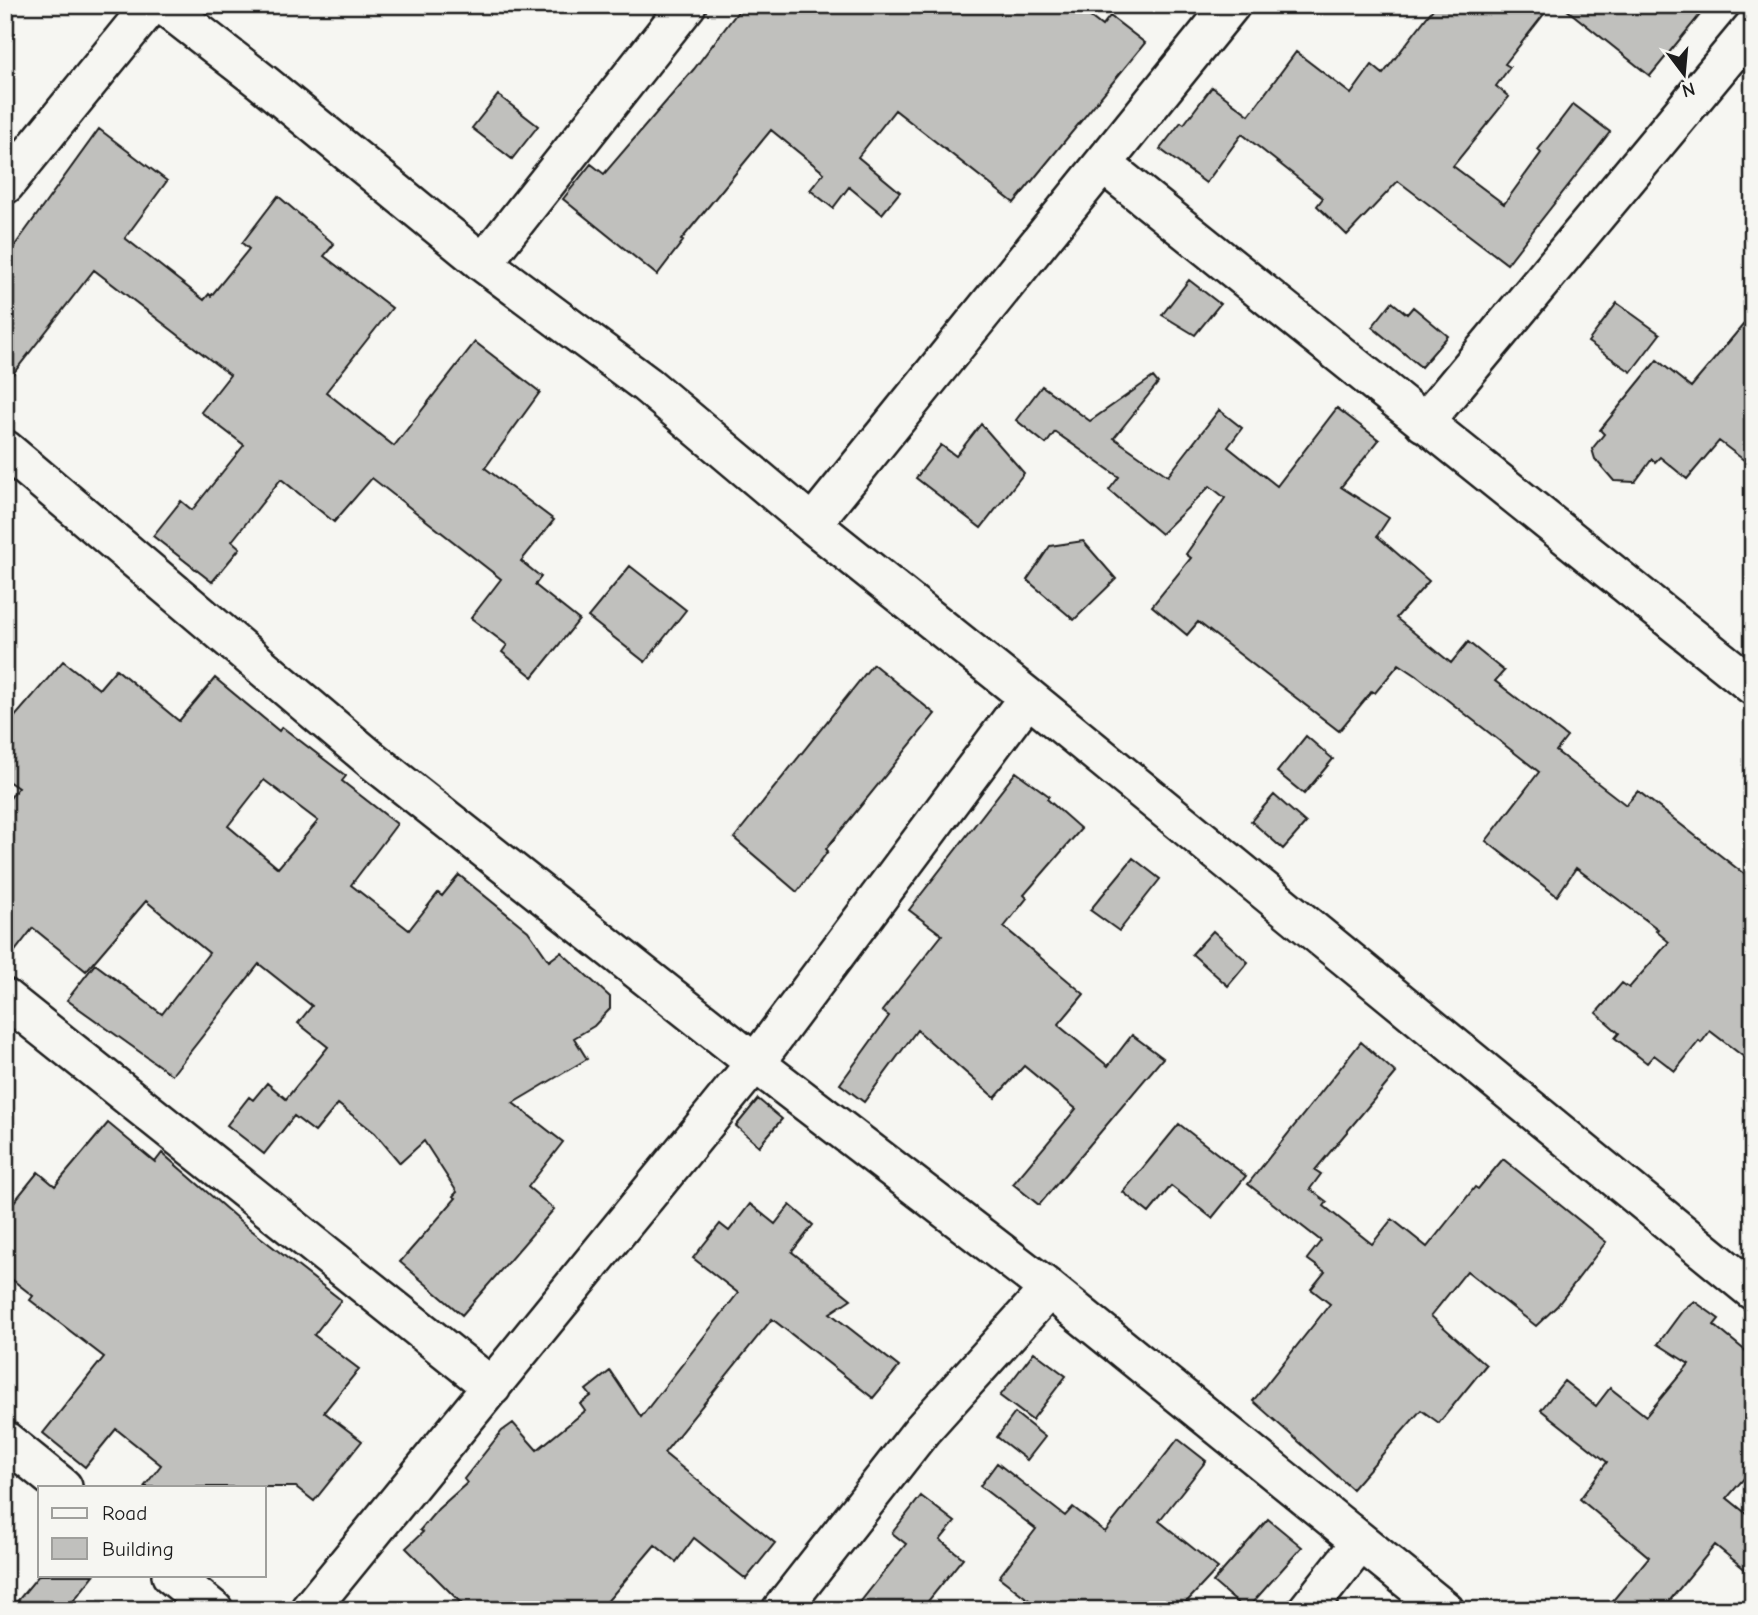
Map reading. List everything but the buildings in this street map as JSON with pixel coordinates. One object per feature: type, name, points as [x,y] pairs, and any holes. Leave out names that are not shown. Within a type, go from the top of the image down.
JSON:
[{"type":"street","points":[[5,185],[151,5]]},
{"type":"street","points":[[163,5],[262,82],[483,263],[647,385],[812,524],[1028,697],[1753,1291]]},
{"type":"street","points":[[483,263],[687,5]]},
{"type":"street","points":[[812,524],[1231,5]]},
{"type":"street","points":[[1424,423],[1753,27]]},
{"type":"street","points":[[1104,165],[1753,686]]},
{"type":"street","points":[[5,449],[372,760],[755,1063],[1049,1289],[1360,1544],[1445,1610]]},
{"type":"street","points":[[309,1610],[755,1063],[1028,697]]},
{"type":"street","points":[[5,998],[492,1387]]},
{"type":"street","points":[[781,1610],[922,1430],[1049,1289]]},
{"type":"street","points":[[5,1440],[62,1486]]},
{"type":"street","points":[[1307,1610],[1360,1544]]},
{"type":"street","points":[[172,1576],[214,1610]]}]
